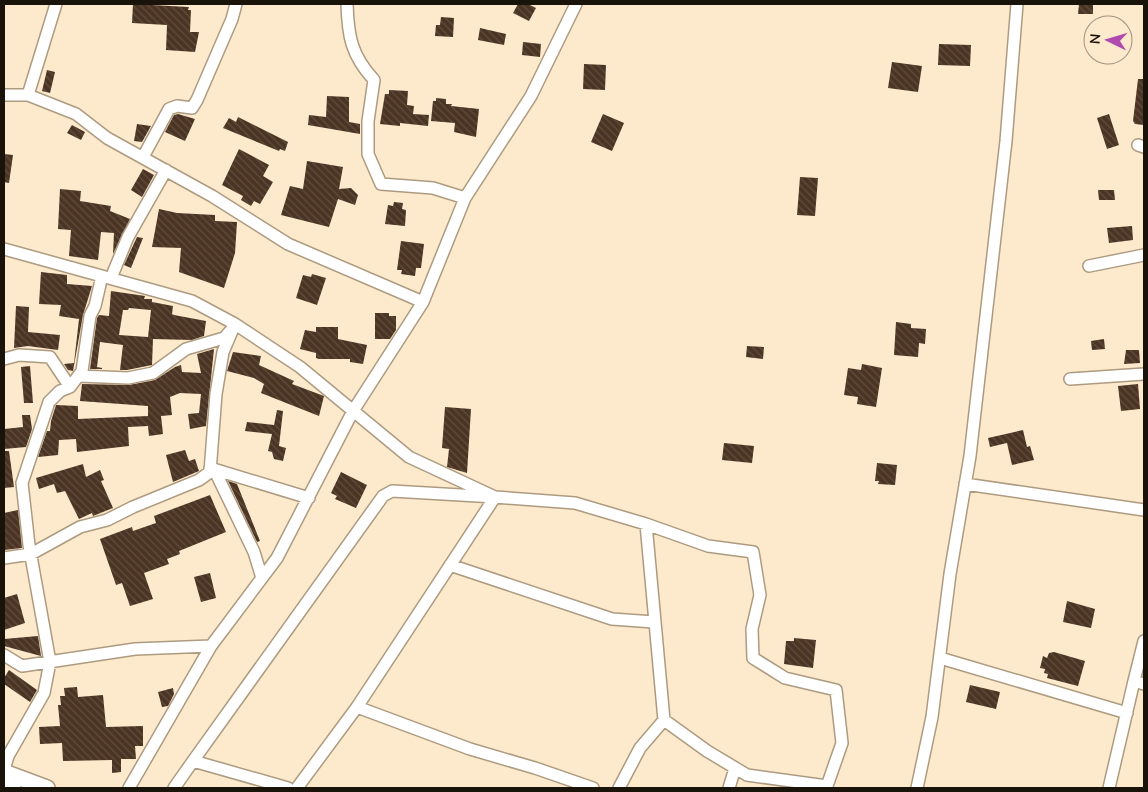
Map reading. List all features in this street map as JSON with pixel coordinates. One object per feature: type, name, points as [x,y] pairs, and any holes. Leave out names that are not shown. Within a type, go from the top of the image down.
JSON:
[{"type":"main road","points":[[4,771],[47,788]]},
{"type":"main road","points":[[4,785],[13,788]]},
{"type":"street","points":[[28,95],[56,4]]},
{"type":"street","points":[[143,157],[169,108],[177,106],[192,108],[198,100],[236,4]]},
{"type":"street","points":[[346,4],[348,34],[360,65],[374,80],[368,121],[368,154],[381,184],[432,188],[465,198]]},
{"type":"street","points":[[129,788],[211,646],[277,558],[352,410],[423,302],[465,198],[531,96],[576,4]]},
{"type":"street","points":[[917,788],[932,717],[950,574],[965,484],[1006,141],[1017,4]]},
{"type":"street","points":[[4,95],[28,95],[76,114],[107,138],[212,196],[288,244],[423,302]]},
{"type":"street","points":[[4,771],[8,756],[44,693],[50,662],[22,490],[24,474],[48,402],[60,391],[70,387],[79,376],[85,354],[90,316],[107,277],[166,170]]},
{"type":"street","points":[[4,249],[192,301],[235,324],[300,367],[409,457],[495,497]]},
{"type":"street","points":[[1089,266],[1144,255]]},
{"type":"street","points":[[79,376],[128,378],[153,373],[186,349],[224,338],[235,324]]},
{"type":"street","points":[[235,324],[222,361],[216,394],[212,468],[254,552],[262,578]]},
{"type":"street","points":[[4,359],[18,355],[50,358],[70,387]]},
{"type":"street","points":[[1070,379],[1144,374]]},
{"type":"street","points":[[212,468],[309,498]]},
{"type":"street","points":[[4,558],[31,554],[80,527],[106,520],[132,507],[198,480],[210,472],[212,468]]},
{"type":"street","points":[[965,484],[1144,510]]},
{"type":"street","points":[[174,788],[383,496],[392,491],[575,503],[646,524],[708,546],[753,552],[760,595],[752,629],[753,658],[785,678],[836,690],[842,743],[827,787],[747,774],[735,768],[664,720]]},
{"type":"street","points":[[297,788],[357,707],[495,497]]},
{"type":"street","points":[[619,788],[640,748],[664,720],[646,524]]},
{"type":"street","points":[[450,564],[612,619],[654,622]]},
{"type":"street","points":[[1109,788],[1127,713],[1139,682],[1144,641]]},
{"type":"street","points":[[4,654],[22,666],[136,649],[211,646]]},
{"type":"street","points":[[940,658],[1127,713]]},
{"type":"street","points":[[357,707],[470,749],[535,768],[593,788]]},
{"type":"street","points":[[193,761],[288,788]]},
{"type":"street","points":[[729,788],[735,768]]},
{"type":"building","points":[[133,4],[189,7],[188,10],[191,10],[190,32],[199,32],[195,52],[166,50],[167,25],[132,23]]},
{"type":"building","points":[[518,4],[528,4],[536,8],[529,21],[513,13]]},
{"type":"building","points":[[1079,4],[1093,4],[1093,14],[1078,14]]},
{"type":"building","points":[[441,17],[454,18],[453,37],[435,36],[436,25],[440,25]]},
{"type":"building","points":[[480,28],[506,34],[504,45],[478,40]]},
{"type":"building","points":[[523,42],[541,44],[540,57],[522,55]]},
{"type":"building","points":[[939,44],[971,45],[970,66],[938,65]]},
{"type":"building","points":[[892,62],[922,66],[918,92],[888,88]]},
{"type":"building","points":[[584,64],[606,65],[605,90],[583,89]]},
{"type":"building","points":[[47,70],[55,72],[50,93],[42,91]]},
{"type":"building","points":[[1138,79],[1144,79],[1144,125],[1135,124],[1133,121]]},
{"type":"building","points":[[389,90],[408,91],[407,105],[414,106],[413,114],[429,115],[428,126],[400,123],[400,126],[380,124],[385,94],[389,94]]},
{"type":"building","points":[[327,96],[349,97],[349,122],[360,124],[360,134],[308,125],[309,115],[326,117]]},
{"type":"building","points":[[436,98],[446,99],[446,104],[452,104],[451,106],[479,109],[476,137],[454,132],[455,123],[431,121],[433,101],[436,101]]},
{"type":"building","points":[[178,114],[195,119],[185,141],[165,132],[174,115]]},
{"type":"building","points":[[603,114],[624,123],[612,151],[591,142]]},
{"type":"building","points":[[1109,114],[1119,145],[1107,149],[1097,118]]},
{"type":"building","points":[[238,117],[288,142],[285,151],[280,149],[279,151],[223,128],[229,118],[236,122]]},
{"type":"building","points":[[137,124],[151,126],[142,142],[134,141]]},
{"type":"building","points":[[72,125],[85,132],[81,140],[67,133]]},
{"type":"building","points":[[239,149],[269,165],[263,176],[273,182],[260,204],[254,201],[251,206],[241,200],[243,196],[222,185]]},
{"type":"building","points":[[4,154],[13,155],[9,183],[4,182]]},
{"type":"building","points":[[307,161],[343,167],[339,189],[351,188],[358,195],[355,205],[338,199],[329,227],[281,215],[290,186],[303,189]]},
{"type":"building","points":[[143,169],[154,175],[142,197],[131,190]]},
{"type":"building","points":[[800,177],[818,178],[815,216],[797,215]]},
{"type":"building","points":[[60,189],[81,191],[80,201],[111,206],[110,211],[130,219],[113,254],[114,233],[101,232],[98,260],[69,256],[71,230],[58,229]]},
{"type":"building","points":[[1098,190],[1114,190],[1115,200],[1099,200]]},
{"type":"building","points":[[394,202],[403,203],[402,209],[406,210],[405,226],[385,224],[388,205],[393,206]]},
{"type":"building","points":[[159,209],[177,213],[215,215],[215,221],[237,222],[235,253],[224,288],[179,272],[181,248],[152,247]]},
{"type":"building","points":[[1132,226],[1133,240],[1109,243],[1107,228]]},
{"type":"building","points":[[137,237],[143,238],[131,268],[124,265]]},
{"type":"building","points":[[401,241],[424,244],[421,268],[416,268],[415,276],[401,274],[402,270],[397,270]]},
{"type":"building","points":[[41,272],[67,275],[67,284],[92,286],[83,315],[73,371],[68,370],[64,364],[74,363],[79,319],[59,316],[61,305],[39,304]]},
{"type":"building","points":[[312,274],[326,278],[317,305],[296,298],[303,275],[311,277]]},
{"type":"building","points":[[111,291],[145,296],[144,299],[152,299],[152,302],[173,306],[172,314],[174,315],[206,321],[204,336],[192,340],[153,339],[152,365],[127,370],[120,370],[123,345],[100,342],[97,367],[102,369],[90,369],[97,318],[99,315],[109,316]],"holes":[[[129,308],[151,310],[148,337],[119,335],[123,310],[128,310]]]},
{"type":"building","points":[[16,306],[29,307],[28,332],[60,335],[58,350],[28,346],[14,348]]},
{"type":"building","points":[[375,313],[389,313],[389,316],[396,316],[396,330],[390,339],[375,339]]},
{"type":"building","points":[[896,322],[911,324],[911,328],[926,329],[925,344],[919,343],[918,357],[894,355]]},
{"type":"building","points":[[316,327],[338,327],[338,339],[367,345],[363,364],[350,362],[350,359],[319,359],[316,358],[316,353],[300,349],[305,330],[316,332]]},
{"type":"building","points":[[1104,339],[1105,349],[1092,350],[1091,341]]},
{"type":"building","points":[[747,346],[764,347],[763,359],[746,357]]},
{"type":"building","points":[[214,349],[206,426],[190,429],[188,414],[199,413],[201,394],[180,393],[170,397],[172,415],[161,416],[163,434],[149,436],[148,426],[128,427],[129,446],[77,452],[76,439],[59,440],[58,455],[38,457],[47,431],[50,431],[56,405],[78,406],[78,419],[148,416],[148,406],[80,401],[82,384],[129,385],[155,380],[181,365],[182,372],[201,373],[197,354]]},
{"type":"building","points":[[1126,350],[1139,350],[1140,363],[1124,364]]},
{"type":"building","points":[[233,352],[261,356],[259,365],[294,381],[292,384],[324,396],[319,416],[261,393],[264,384],[254,378],[227,371]]},
{"type":"building","points":[[862,364],[882,368],[876,407],[857,404],[858,397],[844,395],[848,368],[861,370]]},
{"type":"building","points":[[30,366],[33,403],[24,403],[21,367]]},
{"type":"building","points":[[1138,384],[1140,409],[1121,411],[1118,386]]},
{"type":"building","points":[[445,407],[471,409],[467,473],[447,467],[449,449],[442,448]]},
{"type":"building","points":[[277,410],[283,411],[279,446],[286,448],[283,461],[274,459],[272,452],[268,451],[272,434],[245,431],[247,422],[274,425]]},
{"type":"building","points":[[22,415],[30,415],[32,429],[26,447],[4,449],[4,429],[23,427]]},
{"type":"building","points":[[1023,430],[1027,447],[1030,446],[1034,460],[1012,465],[1007,443],[990,447],[988,438]]},
{"type":"building","points":[[724,443],[754,446],[752,463],[722,460]]},
{"type":"building","points":[[185,450],[189,461],[195,459],[199,471],[173,482],[166,455]]},
{"type":"building","points":[[4,451],[9,451],[14,487],[4,488]]},
{"type":"building","points":[[877,463],[897,465],[895,485],[878,484],[879,481],[875,481]]},
{"type":"building","points":[[83,464],[86,477],[100,470],[104,480],[101,481],[113,508],[93,516],[92,513],[79,519],[65,491],[57,493],[54,484],[39,489],[36,478]]},
{"type":"building","points":[[341,472],[367,485],[356,508],[335,499],[337,496],[331,493]]},
{"type":"building","points":[[228,481],[237,484],[260,541],[257,542]]},
{"type":"building","points":[[210,495],[226,532],[179,551],[180,554],[167,559],[169,564],[144,573],[153,599],[130,606],[122,583],[116,585],[100,539],[132,527],[133,531],[156,523],[154,516]]},
{"type":"building","points":[[18,510],[22,548],[4,550],[4,513]]},
{"type":"building","points":[[210,573],[216,598],[201,602],[194,577]]},
{"type":"building","points":[[17,594],[25,623],[4,630],[4,598]]},
{"type":"building","points":[[1067,601],[1095,609],[1091,628],[1063,622]]},
{"type":"building","points":[[38,636],[41,656],[4,646],[4,639]]},
{"type":"building","points":[[794,638],[816,640],[813,668],[784,664],[786,641],[794,641]]},
{"type":"building","points":[[1054,652],[1085,661],[1078,686],[1047,678],[1048,674],[1044,673],[1045,669],[1040,668],[1043,656],[1047,658],[1049,653]]},
{"type":"building","points":[[9,670],[37,690],[30,702],[4,684],[4,678]]},
{"type":"building","points":[[970,685],[1000,692],[996,709],[966,702]]},
{"type":"building","points":[[77,687],[78,697],[103,695],[106,727],[143,726],[143,746],[135,746],[136,759],[121,759],[121,772],[112,773],[112,760],[63,761],[62,743],[40,744],[39,727],[60,726],[58,705],[61,705],[60,696],[65,696],[64,688]]},
{"type":"building","points":[[173,688],[174,694],[168,706],[162,707],[158,692]]}]
